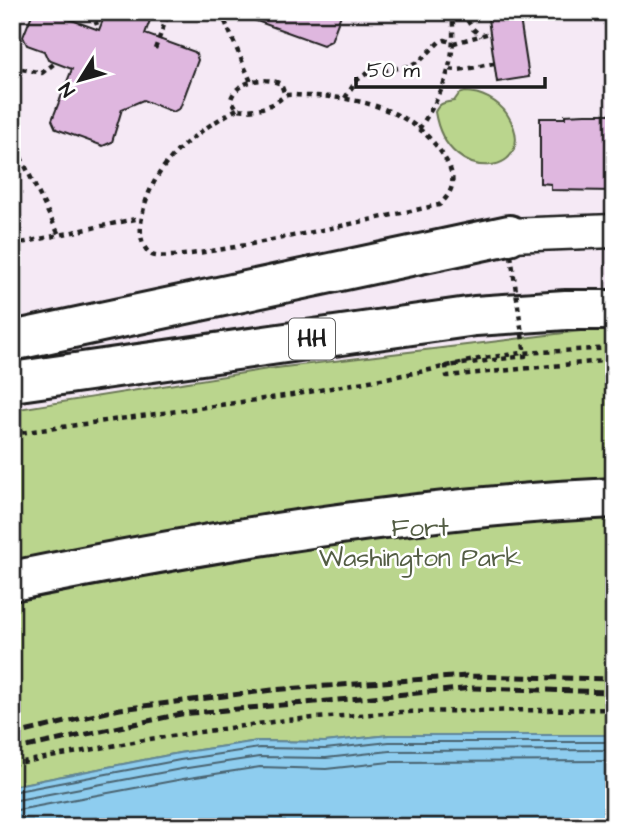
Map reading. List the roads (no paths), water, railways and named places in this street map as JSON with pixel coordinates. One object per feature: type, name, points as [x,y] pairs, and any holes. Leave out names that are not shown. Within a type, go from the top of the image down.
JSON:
[{"type":"highway","points":[[12,341],[510,245]]},
{"type":"highway","name":"HH","points":[[12,382],[475,316],[614,310]]},
{"type":"highway","points":[[12,581],[216,543],[358,521],[487,506],[614,498]]},
{"type":"main road","points":[[510,245],[614,231]]},
{"type":"water","points":[[389,735],[614,735],[614,827],[12,827],[12,786],[179,753],[258,741],[325,742]]},
{"type":"railway","points":[[12,735],[120,709],[272,690],[466,676],[614,679]]},
{"type":"railway","points":[[12,750],[181,714],[473,688],[614,692]]},
{"type":"park label","name":"Fort Washington Park","points":[[420,543]]}]
